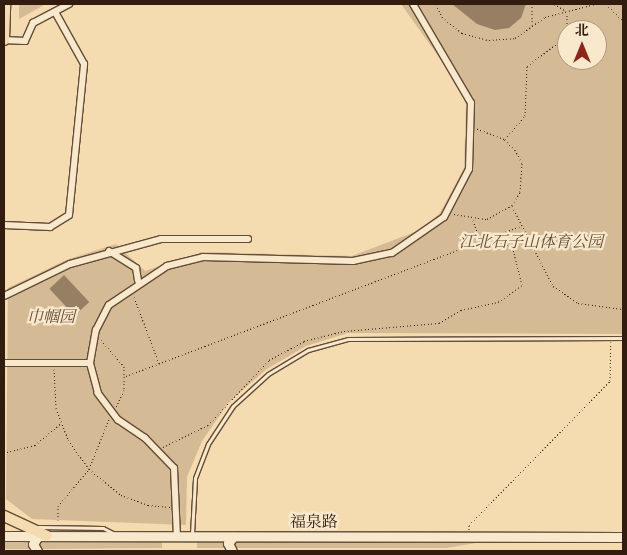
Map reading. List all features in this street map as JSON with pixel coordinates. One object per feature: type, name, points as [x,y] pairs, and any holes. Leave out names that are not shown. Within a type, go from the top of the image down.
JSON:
[{"type":"main road","points":[[4,40],[5,4]]},
{"type":"main road","points":[[4,516],[42,536],[33,544],[37,551]]},
{"type":"main road","name":"福泉路","points":[[4,536],[623,537]]},
{"type":"main road","points":[[232,551],[228,543],[233,537]]},
{"type":"street","points":[[4,40],[25,40],[33,23],[69,4]]},
{"type":"street","points":[[177,537],[177,480],[167,458],[112,412],[98,393],[90,363],[94,336],[108,305],[138,281],[167,266],[204,257],[363,259],[399,249],[421,236],[447,212],[469,169],[473,126],[464,87],[413,4]]},
{"type":"street","points":[[4,225],[50,227],[69,215],[84,64],[55,12]]},
{"type":"street","points":[[4,296],[109,251],[161,238],[248,238]]},
{"type":"street","points":[[109,251],[136,268],[138,281]]},
{"type":"street","points":[[4,363],[90,363]]},
{"type":"lane","points":[[192,537],[195,478],[208,444],[233,406],[268,374],[308,350],[348,339],[623,338]]},
{"type":"lane","points":[[22,527],[102,528],[120,536]]},
{"type":"path","points":[[436,4],[442,17],[462,33],[489,40],[515,38],[532,26],[567,11],[595,4]]},
{"type":"path","points":[[532,4],[532,26]]},
{"type":"path","points":[[554,4],[567,11]]},
{"type":"path","points":[[606,4],[623,21]]},
{"type":"path","points":[[567,11],[567,20]]},
{"type":"path","points":[[504,139],[525,116],[527,66],[557,44]]},
{"type":"path","points":[[447,212],[473,220],[494,217],[512,205],[523,178],[522,163],[504,139],[473,126]]},
{"type":"path","points":[[512,205],[520,226],[543,272],[566,298],[596,308],[623,309]]},
{"type":"path","points":[[473,220],[480,241]]},
{"type":"path","points":[[126,376],[520,226]]},
{"type":"path","points":[[130,287],[159,364]]},
{"type":"path","points":[[58,520],[61,501],[89,468],[126,376],[117,354],[94,336]]},
{"type":"path","points":[[469,537],[470,525],[610,381],[611,338]]},
{"type":"path","points":[[54,363],[53,392],[62,422],[89,468],[121,495],[148,506],[178,507]]},
{"type":"path","points":[[7,452],[36,445],[62,422]]},
{"type":"green space","points":[[19,4],[46,4],[19,19]]},
{"type":"green space","name":"江北石子山体育公园","points":[[401,4],[623,4],[623,334],[348,333],[306,346],[267,369],[229,402],[202,441],[187,477],[186,525],[32,519],[6,499],[8,288],[66,260],[116,244],[145,271],[202,252],[352,256],[420,230],[440,213],[464,168],[466,104],[461,88]]},
{"type":"green space","points":[[4,538],[31,538],[31,549],[4,549]]},
{"type":"green space","points":[[162,538],[162,548],[39,549],[37,544],[39,539]]},
{"type":"green space","points":[[197,539],[226,539],[226,548],[197,548]]},
{"type":"green space","points":[[234,539],[592,539],[592,543],[476,543],[446,548],[233,548]]},
{"type":"building","points":[[452,4],[526,4],[521,18],[509,28],[495,30],[477,24]]},
{"type":"building","points":[[64,275],[89,302],[75,316],[49,289]]},
{"type":"park label","name":"巾帼园","points":[[51,317]]}]
